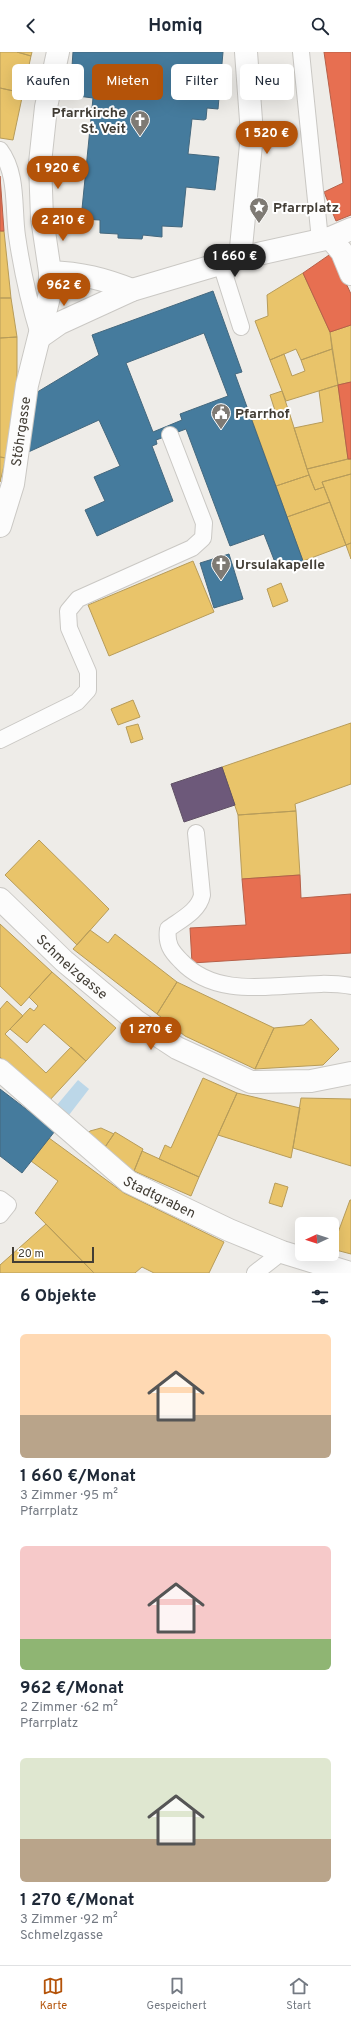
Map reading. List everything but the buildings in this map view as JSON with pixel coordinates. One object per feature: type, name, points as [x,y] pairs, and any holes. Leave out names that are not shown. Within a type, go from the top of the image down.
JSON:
[{"type":"street","points":[[40,338],[50,293],[50,272],[42,218],[40,163],[46,107],[58,52]]},
{"type":"street","points":[[230,261],[252,134],[246,52]]},
{"type":"street","points":[[40,338],[65,320],[132,290],[230,261],[325,239],[351,229]]},
{"type":"street","points":[[325,239],[342,252],[351,274]]},
{"type":"street","points":[[50,272],[73,273],[103,279],[132,290]]},
{"type":"street","name":"Stöhrgasse","points":[[0,526],[13,484],[27,385],[40,338]]},
{"type":"street","name":"Schmelzgasse","points":[[0,898],[64,961],[136,1021],[177,1048],[251,1082],[311,1081],[351,1073]]},
{"type":"street","name":"Stadtgraben","points":[[0,1070],[129,1182],[229,1230],[282,1252],[350,1273]]},
{"type":"lane","points":[[301,52],[325,239]]},
{"type":"lane","points":[[3,154],[11,175],[17,235],[27,294],[40,338]]},
{"type":"lane","points":[[230,261],[241,327]]},
{"type":"lane","points":[[0,740],[77,702],[88,690],[88,672],[68,628],[68,611],[78,599],[192,548],[202,538],[204,523],[170,435]]},
{"type":"lane","points":[[196,833],[202,895],[196,908],[168,929],[166,939],[170,949],[188,969],[201,978],[218,985],[237,987],[334,983],[351,986]]},
{"type":"lane","points":[[0,1199],[8,1206],[0,1215]]},
{"type":"lane","points":[[262,1271],[282,1252]]},
{"type":"water","points":[[78,1080],[89,1089],[69,1115],[57,1105]]},
{"type":"place","name":"Pfarrkirche St. Veit","points":[[140,137]]},
{"type":"place","name":"Pfarrplatz","points":[[259,224]]},
{"type":"place","name":"Pfarrhof","points":[[221,430]]},
{"type":"place","name":"Ursulakapelle","points":[[221,581]]}]
